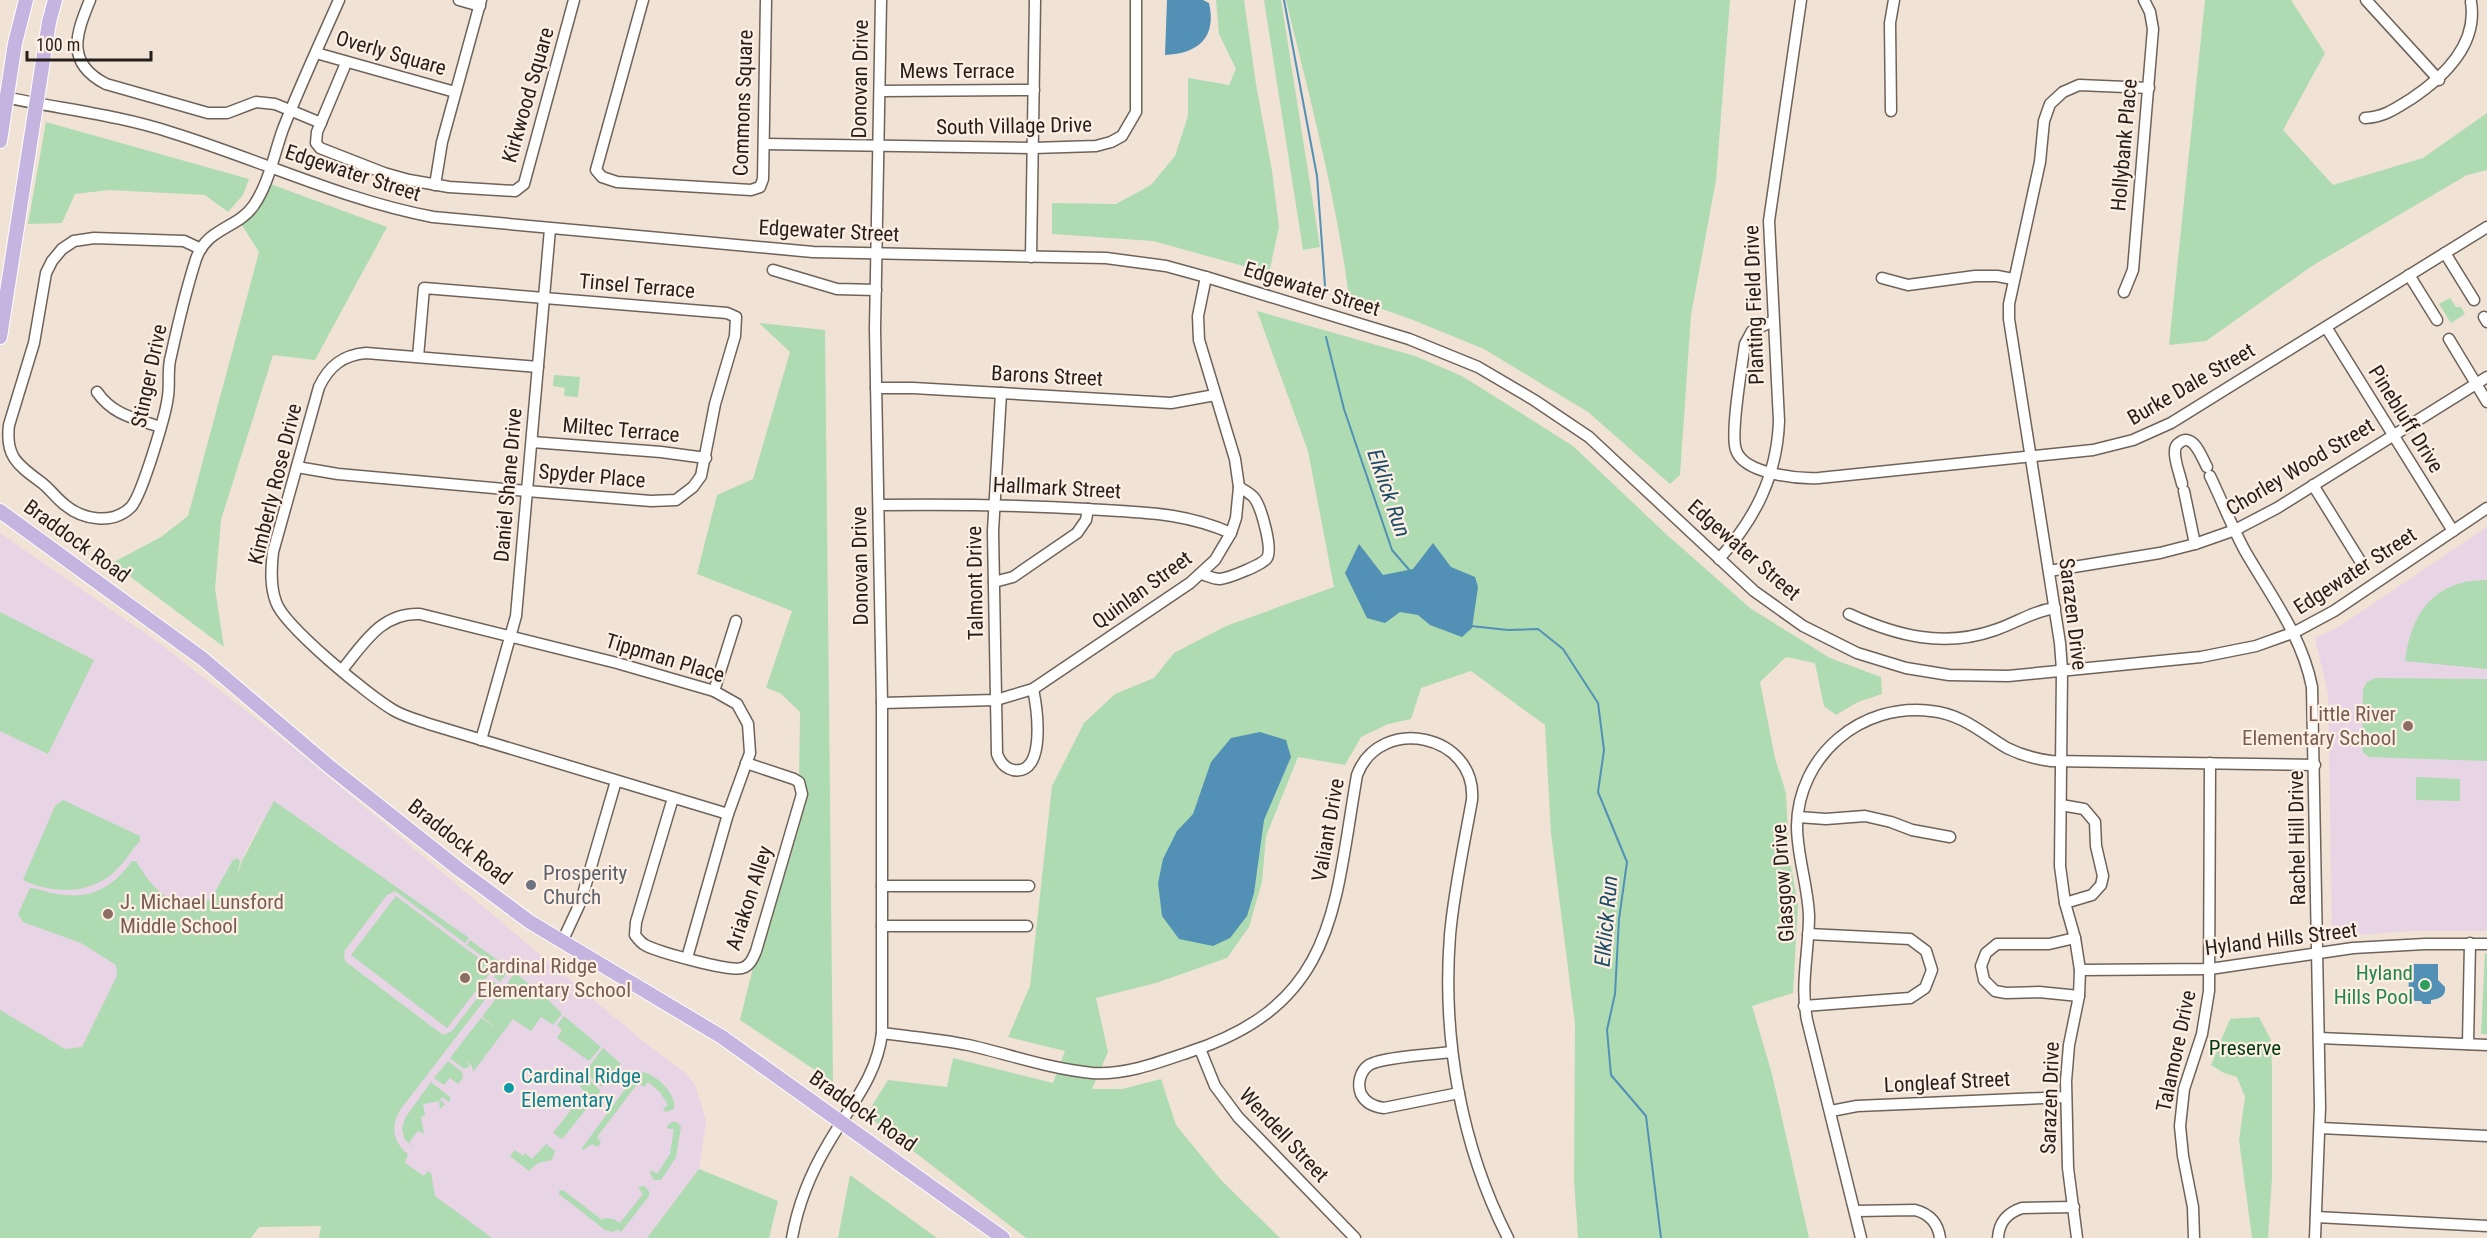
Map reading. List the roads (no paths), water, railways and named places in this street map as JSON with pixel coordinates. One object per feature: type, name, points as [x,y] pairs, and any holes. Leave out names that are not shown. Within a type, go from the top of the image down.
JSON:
[{"type":"main road","points":[[0,141],[3,97],[26,0]]},
{"type":"main road","points":[[0,337],[49,22],[55,0]]},
{"type":"main road","name":"Braddock Road","points":[[0,511],[202,659],[330,767],[530,922],[722,1037],[1004,1238]]},
{"type":"street","points":[[90,0],[78,29],[77,49],[84,67],[97,80],[208,113],[227,113],[247,105],[265,102],[321,123]]},
{"type":"street","points":[[201,249],[207,239],[254,207],[263,190],[291,110],[339,0]]},
{"type":"street","points":[[435,185],[442,142],[480,3],[459,0]]},
{"type":"street","name":"Kirkwood Square","points":[[346,63],[317,132],[316,142],[324,151],[384,173],[435,185],[510,192],[520,189],[524,184],[574,0]]},
{"type":"street","name":"Commons Square","points":[[643,0],[596,170],[602,177],[617,182],[751,190],[760,187],[763,179],[766,0]]},
{"type":"street","name":"Donovan Drive","points":[[792,1238],[802,1196],[828,1144],[870,1077],[876,1062],[882,1033],[882,703],[876,388],[881,0]]},
{"type":"street","points":[[1031,257],[1035,0]]},
{"type":"street","name":"South Village Drive","points":[[764,144],[1033,148],[1096,146],[1122,136],[1136,112],[1137,0]]},
{"type":"street","name":"Planting Field Drive","points":[[1719,559],[1752,517],[1766,490],[1777,451],[1779,421],[1769,221],[1801,0]]},
{"type":"street","points":[[1892,111],[1890,23],[1894,0]]},
{"type":"street","name":"Hollybank Place","points":[[2124,292],[2133,270],[2153,30],[2150,12],[2144,0]]},
{"type":"street","points":[[2366,0],[2439,80]]},
{"type":"street","points":[[2365,118],[2384,116],[2439,80],[2457,58],[2465,43],[2473,22],[2471,2]]},
{"type":"street","name":"Overly Square","points":[[316,53],[455,92]]},
{"type":"street","name":"Sarazen Drive","points":[[2077,1238],[2068,1168],[2066,1097],[2067,1063],[2079,996],[2080,970],[2075,938],[2065,903],[2060,867],[2062,670],[2055,608],[2009,319],[2013,279],[2040,162],[2044,121],[2050,104],[2063,92],[2079,85],[2149,88]]},
{"type":"street","name":"Mews Terrace","points":[[880,91],[1034,90]]},
{"type":"street","name":"Edgewater Street","points":[[3,97],[129,120],[191,138],[407,212],[450,220],[783,250],[1133,261],[1166,266],[1206,277],[1417,342],[1470,364],[1500,380],[1589,437],[1754,591],[1803,626],[1857,653],[1906,668],[1949,675],[2008,676],[2219,654],[2256,646],[2295,632],[2334,611],[2487,508]]},
{"type":"street","name":"Burke Dale Street","points":[[1773,321],[1752,331],[1745,344],[1734,440],[1735,449],[1744,461],[1755,467],[1790,477],[1819,478],[2031,457],[2113,446],[2171,423],[2487,227]]},
{"type":"street","name":"Daniel Shane Drive","points":[[481,740],[516,616],[550,229]]},
{"type":"street","name":"Stinger Drive","points":[[94,238],[184,241],[201,249],[170,357],[168,399],[138,497],[119,515],[105,519],[93,518],[76,512],[21,469],[12,456],[8,436],[9,425],[34,343],[46,273],[62,249],[74,242],[94,238]]},
{"type":"street","points":[[2445,253],[2474,300]]},
{"type":"street","points":[[773,270],[837,289],[876,290]]},
{"type":"street","points":[[2409,275],[2437,320]]},
{"type":"street","points":[[1882,278],[1908,285],[1975,276],[2013,279]]},
{"type":"street","name":"Quinlan Street","points":[[882,703],[996,700],[1033,689],[1202,574],[1215,560],[1231,533],[1236,518],[1239,488],[1235,459],[1198,334],[1200,300],[1206,277]]},
{"type":"street","name":"Tinsel Terrace","points":[[418,357],[424,288],[727,313]]},
{"type":"street","name":"Spyder Place","points":[[297,467],[331,473],[527,491],[651,501],[676,500],[697,483],[706,459],[715,404],[737,324],[736,317],[727,313]]},
{"type":"street","name":"Pinebluff Drive","points":[[2326,327],[2453,531]]},
{"type":"street","points":[[2449,339],[2487,402]]},
{"type":"street","name":"Kimberly Rose Drive","points":[[538,368],[366,352],[342,359],[332,367],[319,387],[273,552],[271,572],[276,604],[284,618],[375,698],[395,711],[481,740],[728,814]]},
{"type":"street","name":"Chorley Wood Street","points":[[2049,571],[2160,553],[2235,530],[2313,485],[2487,377]]},
{"type":"street","name":"Barons Street","points":[[876,388],[1171,403],[1215,394]]},
{"type":"street","points":[[97,392],[106,406],[160,427]]},
{"type":"street","name":"Talmont Drive","points":[[1001,393],[995,504],[996,700],[999,759],[1011,769],[1024,769],[1033,761],[1036,754],[1033,689]]},
{"type":"street","points":[[2171,423],[2181,441],[2175,449],[2195,544]]},
{"type":"street","name":"Rachel Hill Drive","points":[[2181,441],[2186,440],[2195,444],[2244,549],[2295,632],[2312,687],[2320,1128],[2315,1238]]},
{"type":"street","name":"Miltec Terrace","points":[[532,442],[661,452],[706,459]]},
{"type":"street","points":[[2313,485],[2362,564]]},
{"type":"street","points":[[1202,574],[1223,579],[1258,565],[1267,558],[1270,544],[1257,504],[1252,495],[1239,488]]},
{"type":"street","name":"Hallmark Street","points":[[879,505],[995,504],[1174,515],[1207,523],[1231,533]]},
{"type":"street","points":[[994,582],[1013,577],[1077,533],[1086,520],[1088,509]]},
{"type":"street","points":[[1849,614],[1898,634],[1933,639],[1956,639],[1986,633],[2034,612],[2055,608]]},
{"type":"street","name":"Tippman Place","points":[[342,670],[381,624],[408,613],[452,621],[617,663],[714,691],[737,704],[744,714],[751,740],[687,958]]},
{"type":"street","points":[[714,691],[736,621]]},
{"type":"street","name":"Glasgow Drive","points":[[1862,1238],[1804,1006],[1808,895],[1798,841],[1798,817],[1807,781],[1826,750],[1854,726],[1890,712],[1919,709],[1947,714],[1972,724],[2018,753],[2039,759],[2315,765]]},
{"type":"street","name":"Valiant Drive","points":[[882,1033],[954,1042],[1092,1073],[1125,1071],[1200,1049],[1236,1034],[1256,1022],[1286,997],[1309,968],[1326,933],[1332,914],[1360,765],[1373,749],[1382,744],[1401,739],[1437,744],[1447,748],[1463,762],[1472,782],[1472,800],[1450,934],[1448,993],[1452,1052],[1459,1093],[1482,1178],[1508,1238]]},
{"type":"street","name":"Ariakon Alley","points":[[673,798],[636,922],[635,935],[644,945],[687,958],[734,970],[745,968],[756,951],[802,794],[800,782],[794,778],[746,763]]},
{"type":"street","name":"Talamore Drive","points":[[2194,1238],[2193,1207],[2180,1126],[2184,1089],[2207,1012],[2210,969],[2210,764]]},
{"type":"street","points":[[562,942],[581,901],[616,781]]},
{"type":"street","points":[[2061,805],[2084,809],[2095,822],[2096,846],[2103,876],[2098,889],[2092,895],[2065,903]]},
{"type":"street","points":[[1798,817],[1826,819],[1865,816],[1912,830],[1950,837]]},
{"type":"street","points":[[882,886],[1029,886]]},
{"type":"street","points":[[882,926],[1027,926]]},
{"type":"street","points":[[1804,1006],[1910,998],[1925,988],[1932,970],[1931,960],[1926,951],[1910,939],[1808,934]]},
{"type":"street","points":[[2075,938],[2049,944],[1997,944],[1983,959],[1982,973],[1988,986],[1995,991],[2079,996]]},
{"type":"street","points":[[2468,1044],[2470,943]]},
{"type":"street","name":"Hyland Hills Street","points":[[2080,970],[2210,969],[2389,945],[2487,944]]},
{"type":"street","points":[[2319,1038],[2487,1045]]},
{"type":"street","name":"Wendell Street","points":[[1200,1049],[1215,1086],[1238,1118],[1355,1238]]},
{"type":"street","points":[[1452,1052],[1376,1062],[1364,1070],[1359,1088],[1366,1101],[1384,1108],[1459,1093]]},
{"type":"street","name":"Longleaf Street","points":[[1831,1111],[1857,1106],[2066,1097]]},
{"type":"street","points":[[2320,1128],[2487,1136]]},
{"type":"street","points":[[1998,1238],[2003,1220],[2022,1208],[2074,1207]]},
{"type":"street","points":[[1856,1211],[1922,1212],[1934,1222],[1940,1238]]},
{"type":"street","points":[[2316,1217],[2487,1226]]},
{"type":"water","points":[[1167,0],[1203,0],[1209,3],[1210,25],[1207,34],[1196,47],[1177,54],[1165,55]]},
{"type":"water","points":[[1433,543],[1451,567],[1475,577],[1478,587],[1472,628],[1462,637],[1430,625],[1418,615],[1400,612],[1385,623],[1367,618],[1345,573],[1359,544],[1383,575],[1413,569]]},
{"type":"water","points":[[1260,732],[1286,740],[1291,757],[1264,820],[1254,893],[1247,916],[1230,938],[1213,946],[1179,939],[1162,916],[1158,883],[1163,859],[1177,831],[1193,814],[1211,762],[1231,738]]},
{"type":"water","name":"Hyland Hills Pool","points":[[2408,964],[2438,964],[2438,980],[2445,987],[2443,995],[2431,1000],[2431,1004],[2423,1004],[2409,996]]},
{"type":"waterway","name":"Elklick Run","points":[[1284,0],[1317,176],[1325,286]]},
{"type":"waterway","name":"Elklick Run","points":[[1326,337],[1344,409],[1392,550],[1411,572]]},
{"type":"waterway","name":"Elklick Run","points":[[1471,626],[1508,630],[1538,629],[1563,649],[1598,703],[1604,750],[1598,792],[1627,862],[1619,919],[1615,994],[1607,1030],[1611,1075],[1646,1116],[1661,1238]]},
{"type":"place","name":"Little River Elementary School","points":[[2408,726]]},
{"type":"place","name":"Prosperity Church","points":[[531,885]]},
{"type":"place","name":"J. Michael Lunsford Middle School","points":[[108,914]]},
{"type":"place","name":"Cardinal Ridge Elementary School","points":[[465,978]]},
{"type":"place","name":"Hyland Hills Pool","points":[[2425,985]]},
{"type":"place","name":"Cardinal Ridge Elementary","points":[[509,1088]]},
{"type":"park label","name":"Preserve","points":[[2245,1048]]}]
